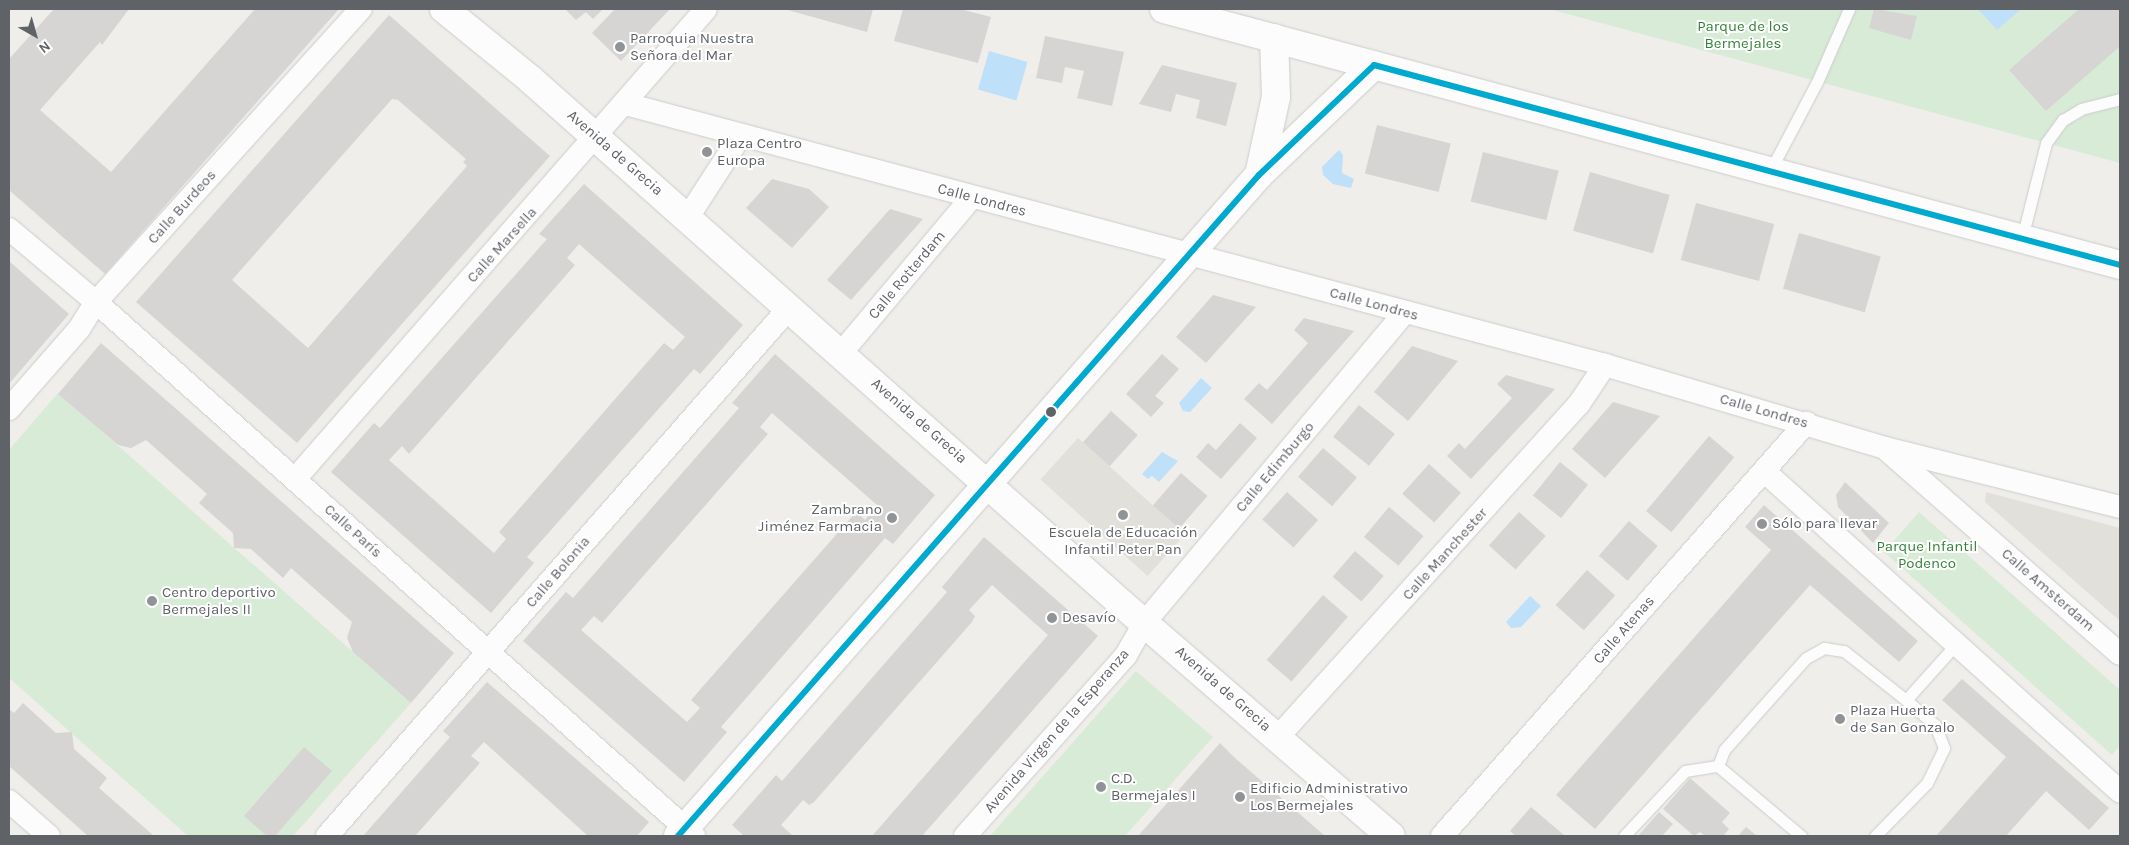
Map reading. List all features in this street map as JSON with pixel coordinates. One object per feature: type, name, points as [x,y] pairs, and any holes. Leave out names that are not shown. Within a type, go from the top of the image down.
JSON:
[{"type":"main road","name":"Avenida de Grecia","points":[[444,9],[688,217],[1145,622],[1391,836]]},
{"type":"main road","points":[[1164,9],[2120,265]]},
{"type":"main road","points":[[1274,38],[1276,97],[1282,118],[1297,125],[1313,124]]},
{"type":"main road","points":[[686,834],[989,482],[1259,175],[1374,65]]},
{"type":"main road","points":[[1259,175],[1276,97]]},
{"type":"street","name":"Calle Burdeos","points":[[9,408],[79,330],[96,302],[361,9]]},
{"type":"street","name":"Calle Marsella","points":[[295,479],[597,138],[706,9]]},
{"type":"street","name":"Calle Londres","points":[[626,104],[1605,366],[1806,423],[1885,448],[2120,507]]},
{"type":"street","points":[[688,217],[741,135]]},
{"type":"street","name":"Calle Rotterdam","points":[[842,352],[972,197]]},
{"type":"street","name":"Calle París","points":[[9,229],[96,302],[295,479],[686,834]]},
{"type":"street","name":"Calle Bolonia","points":[[327,836],[790,307]]},
{"type":"street","name":"Calle Edimburgo","points":[[1145,622],[1405,312]]},
{"type":"street","name":"Calle Manchester","points":[[1278,737],[1579,404],[1605,366]]},
{"type":"street","name":"Calle Atenas","points":[[1442,836],[1806,423]]},
{"type":"street","name":"Calle Amsterdam","points":[[1885,448],[2120,654]]},
{"type":"street","points":[[1764,471],[2120,791]]},
{"type":"street","name":"Avenida Virgen de la Esperanza","points":[[965,836],[1126,654],[1145,622]]},
{"type":"street","points":[[9,801],[49,836]]},
{"type":"lane","points":[[1770,171],[1817,82],[1849,9]]},
{"type":"lane","points":[[2022,238],[2046,143],[2063,120],[2081,109],[2120,99]]},
{"type":"lane","points":[[1906,700],[1956,644]]},
{"type":"lane","points":[[1718,766],[1724,750],[1806,658],[1824,648],[1836,647],[1844,651],[1935,725],[1944,748],[1927,782],[1875,836]]},
{"type":"lane","points":[[1624,836],[1685,771],[1718,766],[1801,836]]},
{"type":"shaded area","name":"Escuela de Educación Infantil Peter Pan","points":[[1078,438],[1185,534],[1148,576],[1041,480]]},
{"type":"shaded area","points":[[1986,492],[2120,528],[2120,621],[1985,502]]},
{"type":"green space","name":"Parque de los Bermejales","points":[[1549,9],[2120,9],[2120,163],[1757,65]]},
{"type":"green space","name":"Centro deportivo Bermejales II","points":[[58,393],[411,703],[293,836],[188,836],[9,678],[9,450]]},
{"type":"green space","name":"Parque Infantil Podenco","points":[[1919,512],[2120,690],[2120,745],[2112,755],[1884,552]]},
{"type":"green space","name":"C.D. Bermejales I","points":[[1136,671],[1213,737],[1125,836],[990,836]]},
{"type":"water","points":[[1978,9],[2021,9],[1997,30]]},
{"type":"water","points":[[989,51],[1027,62],[1016,100],[978,89]]},
{"type":"water","points":[[1339,150],[1343,155],[1342,173],[1354,179],[1351,188],[1333,184],[1323,175],[1322,167]]},
{"type":"water","points":[[1201,378],[1212,388],[1190,412],[1183,411],[1179,403]]},
{"type":"water","points":[[1162,452],[1178,461],[1159,482],[1152,476],[1148,479],[1142,474]]},
{"type":"water","points":[[1530,596],[1541,606],[1521,627],[1511,628],[1506,622]]},
{"type":"building","points":[[54,9],[129,9],[102,45],[100,42],[40,110],[111,172],[255,9],[339,9],[105,274],[9,190],[9,59]]},
{"type":"building","name":"Parroquia Nuestra Señora del Mar","points":[[565,9],[603,9],[593,19],[586,12],[576,20]]},
{"type":"building","name":"Parroquia Nuestra Señora del Mar","points":[[615,9],[670,9],[621,61],[592,33]]},
{"type":"building","points":[[784,9],[873,9],[867,32]]},
{"type":"building","points":[[903,9],[960,9],[991,17],[978,63],[894,41]]},
{"type":"building","points":[[1874,9],[1917,16],[1911,40],[1869,28]]},
{"type":"building","points":[[2079,9],[2120,9],[2120,50],[2118,48],[2046,111],[2009,70]]},
{"type":"building","points":[[389,15],[550,156],[297,443],[136,302]],"holes":[[[392,99],[398,100],[466,159],[463,162],[467,166],[308,348],[232,280]]]},
{"type":"building","points":[[1045,36],[1124,52],[1112,106],[1077,98],[1084,71],[1065,67],[1062,83],[1036,78]]},
{"type":"building","points":[[1162,65],[1237,83],[1226,126],[1196,118],[1200,100],[1176,94],[1171,112],[1139,104]]},
{"type":"building","points":[[1377,125],[1451,143],[1439,192],[1365,174]]},
{"type":"building","points":[[1483,152],[1559,171],[1546,220],[1471,201]]},
{"type":"building","points":[[1590,172],[1670,195],[1653,254],[1573,231]]},
{"type":"building","points":[[772,179],[809,189],[829,207],[792,248],[746,208]]},
{"type":"building","points":[[584,184],[743,325],[700,374],[694,369],[527,557],[534,563],[491,613],[331,472],[374,423],[380,428],[547,239],[539,234]],"holes":[[[579,244],[685,337],[673,350],[664,343],[499,532],[506,539],[494,553],[389,460],[402,446],[409,454],[575,265],[567,258]]]},
{"type":"building","points":[[1696,203],[1774,224],[1759,281],[1681,260]]},
{"type":"building","points":[[890,209],[923,219],[851,300],[827,280]]},
{"type":"building","points":[[1799,233],[1881,256],[1865,312],[1783,289]]},
{"type":"building","points":[[9,261],[69,314],[9,384]]},
{"type":"building","points":[[1213,295],[1256,307],[1206,363],[1176,337]]},
{"type":"building","points":[[1304,318],[1354,331],[1272,424],[1244,399],[1259,383],[1267,390],[1308,343],[1294,330]]},
{"type":"building","points":[[101,343],[454,653],[411,703],[353,652],[347,638],[352,622],[291,568],[283,578],[251,549],[234,548],[233,533],[199,503],[207,494],[146,440],[131,448],[118,445],[58,394]]},
{"type":"building","points":[[1412,346],[1458,361],[1408,421],[1374,392]]},
{"type":"building","points":[[775,354],[935,495],[893,544],[885,538],[721,727],[727,732],[684,782],[523,641],[566,592],[573,598],[739,408],[732,403]],"holes":[[[772,413],[877,505],[865,520],[856,512],[691,700],[700,708],[687,722],[581,630],[594,616],[602,623],[768,434],[760,427]]]},
{"type":"building","points":[[1162,354],[1179,369],[1155,396],[1164,403],[1151,417],[1126,394]]},
{"type":"building","points":[[1506,375],[1555,389],[1471,479],[1447,456],[1459,443],[1465,449],[1512,398],[1497,384]]},
{"type":"building","points":[[1613,402],[1660,416],[1605,478],[1572,449]]},
{"type":"building","points":[[1359,405],[1395,434],[1369,466],[1333,437]]},
{"type":"building","points":[[1111,411],[1138,435],[1110,466],[1083,442]]},
{"type":"building","points":[[1240,423],[1257,438],[1221,479],[1196,457],[1208,443],[1216,450]]},
{"type":"building","points":[[1709,436],[1734,457],[1671,532],[1646,511]]},
{"type":"building","points":[[1323,448],[1357,478],[1332,506],[1298,477]]},
{"type":"building","points":[[1560,462],[1588,485],[1561,518],[1533,495]]},
{"type":"building","points":[[1429,464],[1461,493],[1434,522],[1402,494]]},
{"type":"building","points":[[1181,473],[1207,496],[1179,528],[1153,505]]},
{"type":"building","points":[[1845,482],[1889,523],[1873,543],[1838,507],[1836,495]]},
{"type":"building","points":[[1287,492],[1318,520],[1293,548],[1262,519]]},
{"type":"building","points":[[1764,505],[1918,641],[1899,662],[1810,585],[1595,829],[1556,795],[1771,550],[1745,527]]},
{"type":"building","points":[[1389,507],[1423,536],[1398,566],[1364,537]]},
{"type":"building","points":[[1519,512],[1546,536],[1516,570],[1489,545]]},
{"type":"building","points":[[1629,521],[1658,546],[1628,581],[1599,556]]},
{"type":"building","points":[[984,537],[1098,636],[922,836],[872,836],[1048,635],[992,585],[969,610],[975,616],[972,622],[814,802],[809,805],[803,800],[781,825],[793,836],[744,836],[732,825],[776,775],[782,781],[947,592],[942,587]]},
{"type":"building","points":[[1355,551],[1384,576],[1361,602],[1333,577]]},
{"type":"building","points":[[1587,570],[1615,595],[1584,630],[1556,605]]},
{"type":"building","points":[[1323,595],[1348,617],[1291,682],[1267,660]]},
{"type":"building","points":[[1962,679],[2109,808],[2089,830],[2046,791],[2006,836],[1936,836],[2006,757],[1942,700]]},
{"type":"building","points":[[487,682],[649,822],[637,836],[588,836],[484,742],[471,756],[480,763],[415,836],[363,836],[450,737],[443,731]]},
{"type":"building","points":[[23,703],[56,733],[72,732],[74,749],[107,778],[99,788],[154,836],[88,836],[9,766],[9,709],[14,713]]},
{"type":"building","name":"Edificio Administrativo Los Bermejales","points":[[1220,743],[1235,758],[1325,836],[1138,836]]},
{"type":"building","points":[[304,747],[332,771],[275,836],[267,836],[244,816]]},
{"type":"building","points":[[1690,778],[1730,813],[1722,822],[1729,829],[1723,836],[1705,836],[1700,832],[1694,836],[1663,809]]},
{"type":"building","points":[[1531,807],[1565,836],[1516,836],[1510,831]]},
{"type":"building","points":[[1659,812],[1673,824],[1662,836],[1638,836]]},
{"type":"building","points":[[1746,827],[1757,836],[1738,836]]},
{"type":"transit line","points":[[678,836],[1259,175],[1374,65],[2120,265]]},
{"type":"place","name":"Parroquia Nuestra Señora del Mar","points":[[620,47]]},
{"type":"place","name":"Plaza Centro Europa","points":[[707,152]]},
{"type":"place","name":"Escuela de Educación Infantil Peter Pan","points":[[1123,515]]},
{"type":"place","name":"Zambrano Jiménez Farmacia","points":[[892,518]]},
{"type":"place","name":"Sólo para llevar","points":[[1762,524]]},
{"type":"place","name":"Centro deportivo Bermejales II","points":[[152,601]]},
{"type":"place","name":"Desavío","points":[[1052,618]]},
{"type":"place","name":"Plaza Huerta de San Gonzalo","points":[[1840,719]]},
{"type":"place","name":"C.D. Bermejales I","points":[[1101,787]]},
{"type":"place","name":"Edificio Administrativo Los Bermejales","points":[[1240,797]]}]
